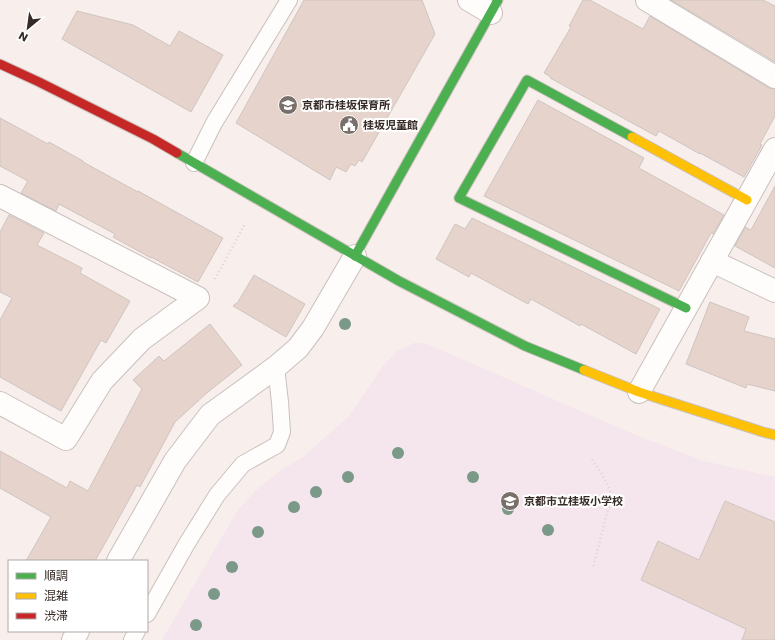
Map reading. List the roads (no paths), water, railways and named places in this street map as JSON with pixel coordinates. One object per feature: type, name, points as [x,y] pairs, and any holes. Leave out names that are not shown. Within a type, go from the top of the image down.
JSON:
[{"type":"street","points":[[119,560],[175,461],[210,415],[276,367],[298,348],[313,328],[495,6],[469,0]]},
{"type":"street","points":[[647,0],[775,77]]},
{"type":"street","points":[[0,64],[153,139],[399,281],[525,346],[639,392],[755,430],[775,435]]},
{"type":"street","points":[[686,308],[459,198],[527,80],[747,200]]},
{"type":"street","points":[[639,392],[775,149]]},
{"type":"street","points":[[0,196],[198,298],[142,339],[102,381],[66,439],[0,403]]},
{"type":"street","points":[[712,261],[775,291]]},
{"type":"lane","points":[[194,163],[214,123],[289,0]]},
{"type":"lane","points":[[148,612],[186,545],[217,495],[243,464],[277,445],[282,432],[276,367]]},
{"type":"place","name":"京都市桂坂保育所","points":[[288,105]]},
{"type":"place","name":"桂坂児童館","points":[[349,125]]},
{"type":"place","name":"京都市立桂坂小学校","points":[[510,501]]}]
